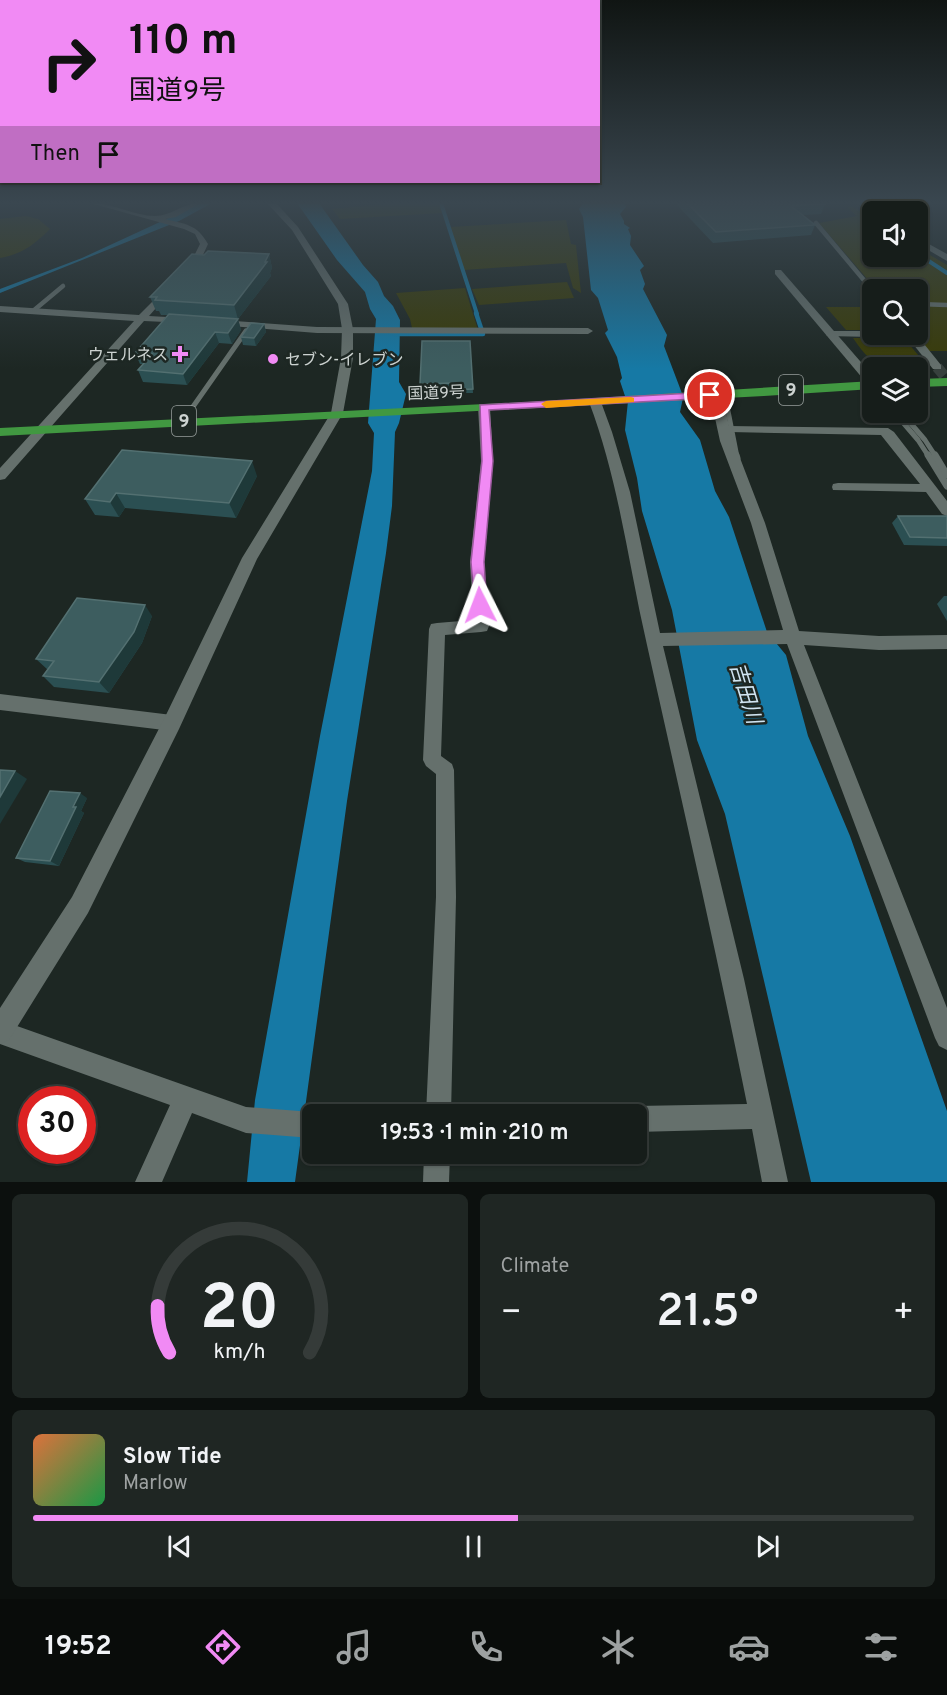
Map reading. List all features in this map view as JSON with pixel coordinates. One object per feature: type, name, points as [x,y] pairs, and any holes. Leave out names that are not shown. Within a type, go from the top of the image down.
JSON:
[{"type":"highway","points":[[928,383],[947,382]]},
{"type":"highway","name":"国道9号","points":[[0,432],[337,413],[601,402],[862,386]]},
{"type":"street","points":[[179,277],[196,258]]},
{"type":"street","points":[[302,1124],[246,1120],[0,1032],[80,905],[172,723],[250,558],[337,413],[342,396],[348,330],[343,304],[314,258]]},
{"type":"street","points":[[778,272],[862,373]]},
{"type":"street","points":[[0,476],[171,285]]},
{"type":"street","points":[[0,309],[195,322]]},
{"type":"street","points":[[206,322],[348,330],[588,332]]},
{"type":"street","points":[[831,334],[862,334]]},
{"type":"street","points":[[919,345],[937,367]]},
{"type":"street","points":[[713,395],[726,441],[758,523],[788,637],[947,1038]]},
{"type":"street","points":[[601,402],[631,519],[654,640],[775,1182]]},
{"type":"street","points":[[438,1104],[446,886],[446,770],[432,760],[437,629],[481,626],[477,562],[487,469],[484,407]]},
{"type":"street","points":[[731,429],[881,430],[890,435],[947,511]]},
{"type":"street","points":[[838,487],[930,488]]},
{"type":"street","points":[[654,640],[788,637],[879,643],[947,642]]},
{"type":"street","points":[[0,702],[172,723]]},
{"type":"street","points":[[148,1182],[186,1098]]},
{"type":"street","points":[[647,1119],[762,1116]]},
{"type":"street","points":[[436,1182],[437,1164]]},
{"type":"lane","points":[[845,258],[863,279]]},
{"type":"lane","points":[[33,311],[63,286]]},
{"type":"lane","points":[[928,304],[947,305]]},
{"type":"lane","points":[[183,422],[250,325]]},
{"type":"lane","points":[[728,411],[737,450],[736,458],[733,459]]},
{"type":"lane","points":[[903,423],[918,440],[947,486]]},
{"type":"lane","points":[[910,423],[925,440],[947,475]]},
{"type":"shaded area","points":[[460,258],[577,258],[581,293],[573,288],[566,263],[464,270]]},
{"type":"shaded area","points":[[849,258],[862,258],[862,267],[928,267],[928,258],[935,258],[947,265],[947,351],[928,351],[923,345],[928,345],[928,279],[867,279]]},
{"type":"shaded area","points":[[567,282],[574,298],[479,305],[472,289]]},
{"type":"shaded area","points":[[465,288],[478,330],[412,328],[410,319],[396,293]]},
{"type":"shaded area","points":[[826,307],[862,307],[862,330],[846,330]]},
{"type":"shaded area","points":[[853,338],[862,338],[862,345],[910,345],[920,357],[868,357]]},
{"type":"water","points":[[82,258],[87,258],[0,293],[0,289]]},
{"type":"water","points":[[336,258],[358,258],[378,282],[384,296],[393,306],[400,320],[399,382],[406,394],[395,432],[392,506],[386,553],[347,801],[306,1104],[302,1104],[302,1131],[295,1182],[247,1182],[255,1100],[320,736],[372,471],[374,433],[368,423],[376,319],[365,292]]},
{"type":"water","points":[[588,258],[639,258],[644,266],[640,270],[645,284],[643,289],[667,335],[664,346],[683,396],[626,399],[620,381],[622,378],[617,357],[605,333],[608,330],[598,298],[591,290]]},
{"type":"water","name":"吉田川","points":[[683,398],[680,412],[700,440],[715,491],[729,517],[767,632],[786,655],[808,736],[850,836],[947,1111],[947,1182],[811,1182],[725,814],[697,740],[672,610],[642,511],[637,478],[625,430],[628,401]]},
{"type":"building","points":[[188,258],[267,258],[265,262],[267,262],[234,305],[155,300],[157,297],[150,297]]},
{"type":"building","points":[[169,314],[238,319],[228,333],[215,332],[183,374],[138,370],[152,354],[135,353]]},
{"type":"building","points":[[251,323],[264,324],[254,338],[241,337]]},
{"type":"building","points":[[422,341],[470,341],[473,389],[451,390],[451,383],[420,384]]},
{"type":"building","points":[[122,450],[252,461],[229,503],[116,493],[110,502],[85,499]]},
{"type":"building","points":[[898,516],[947,516],[947,538],[910,537]]},
{"type":"building","points":[[77,598],[145,605],[134,632],[99,682],[43,676],[54,661],[36,659]]},
{"type":"building","points":[[0,770],[15,771],[0,797]]},
{"type":"building","points":[[50,791],[80,793],[73,807],[76,807],[50,861],[16,858]]},
{"type":"waterway","points":[[459,258],[477,314]]},
{"type":"waterway","points":[[928,261],[947,273]]},
{"type":"waterway","points":[[476,313],[482,331]]},
{"type":"waterway","points":[[394,334],[483,334]]},
{"type":"tunnel","points":[[937,367],[947,379]]},
{"type":"slow traffic","points":[[546,404],[631,400]]},
{"type":"place","name":"ウェルネス","points":[[180,354]]},
{"type":"place","name":"セブン-イレブン","points":[[273,359]]},
{"type":"route","points":[[480,605],[477,562],[487,461],[484,407],[710,395]]}]
